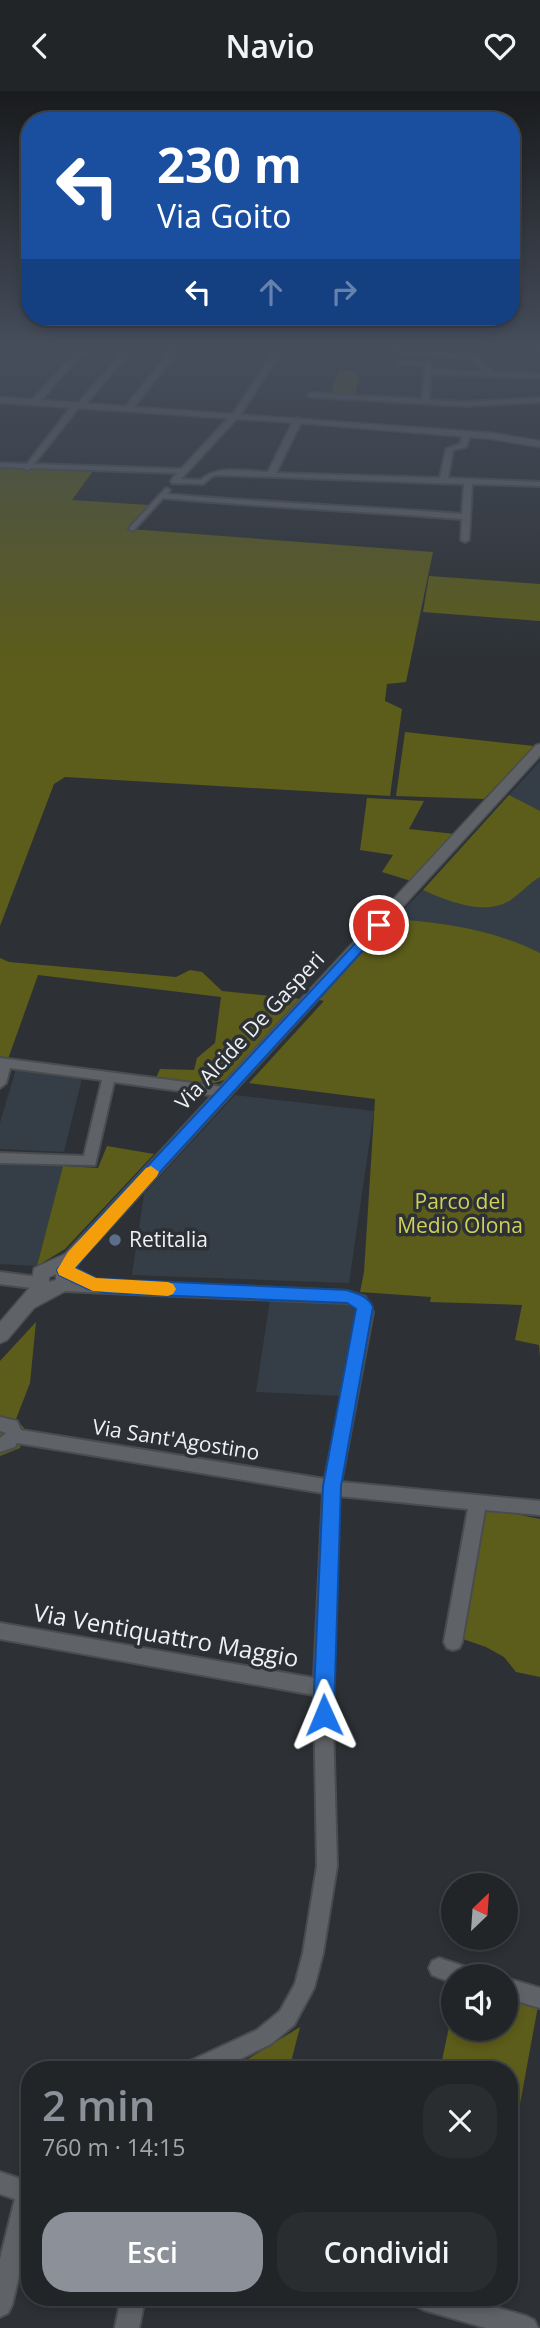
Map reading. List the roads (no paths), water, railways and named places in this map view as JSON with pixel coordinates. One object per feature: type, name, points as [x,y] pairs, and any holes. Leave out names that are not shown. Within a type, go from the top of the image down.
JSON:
[{"type":"street","points":[[27,468],[38,454]]},
{"type":"street","points":[[133,529],[198,454]]},
{"type":"street","points":[[271,475],[281,454]]},
{"type":"street","points":[[443,482],[449,454]]},
{"type":"street","points":[[0,465],[27,468],[183,471]]},
{"type":"street","points":[[175,481],[203,482],[208,480],[211,474],[218,473],[540,484]]},
{"type":"street","points":[[465,540],[468,482]]},
{"type":"street","points":[[159,498],[248,510],[251,504],[328,506],[466,516]]},
{"type":"street","name":"Via Alcide De Gasperi","points":[[0,1335],[257,1059],[540,748]]},
{"type":"street","points":[[0,1083],[3,1063],[224,1092]]},
{"type":"street","points":[[0,1158],[90,1161],[109,1077]]},
{"type":"street","points":[[5,1278],[347,1297],[360,1301],[366,1312],[332,1486],[323,1688],[327,1866],[320,1917],[304,1988],[292,2011],[272,2031],[214,2061]]},
{"type":"street","name":"Via Sant'Agostino","points":[[0,1424],[11,1426],[7,1441],[359,1492],[540,1508]]},
{"type":"street","points":[[453,1642],[478,1501]]},
{"type":"street","name":"Via Ventiquattro Maggio","points":[[0,1631],[323,1688]]},
{"type":"street","points":[[518,1992],[540,1998]]},
{"type":"street","points":[[0,2183],[21,2190]]},
{"type":"street","points":[[0,2305],[21,2223]]},
{"type":"street","points":[[127,2328],[131,2306]]},
{"type":"street","points":[[451,2306],[526,2328]]},
{"type":"place","name":"Retitalia","points":[[115,1240]]},
{"type":"park label","name":"Parco del Medio Olona","points":[[460,1214]]}]
